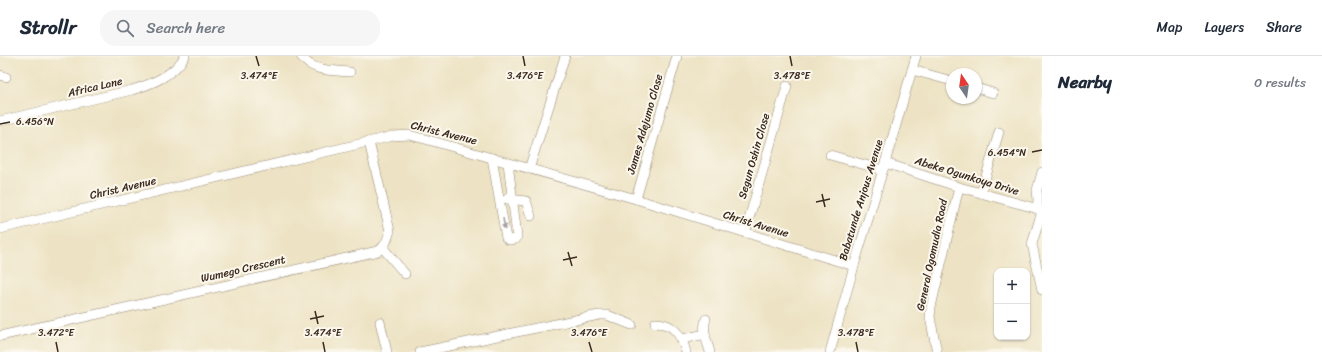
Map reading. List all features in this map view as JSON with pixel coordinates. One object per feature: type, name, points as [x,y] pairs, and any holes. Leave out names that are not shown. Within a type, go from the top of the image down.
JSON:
[{"type":"street","name":"Africa Lane","points":[[0,121],[132,90],[151,84],[168,74],[182,61],[185,56]]},
{"type":"street","points":[[298,56],[316,68],[350,72]]},
{"type":"street","points":[[529,168],[565,56]]},
{"type":"street","name":"James Adejumo Close","points":[[636,199],[678,56]]},
{"type":"street","name":"Babatunde Anjous Avenue","points":[[830,352],[916,56]]},
{"type":"street","points":[[912,70],[946,79]]},
{"type":"street","name":"Segun Oshin Close","points":[[744,233],[787,86]]},
{"type":"street","points":[[982,90],[993,93]]},
{"type":"street","points":[[981,193],[999,132]]},
{"type":"street","name":"Christ Avenue","points":[[0,229],[393,136],[409,136],[425,139],[636,199],[854,266]]},
{"type":"street","points":[[369,142],[390,231],[386,244],[383,248],[405,274]]},
{"type":"street","name":"Abeke Ogunkoya Drive","points":[[830,155],[884,167],[1040,210]]},
{"type":"street","points":[[492,158],[506,238],[509,240],[518,237],[508,163]]},
{"type":"street","points":[[1042,172],[1037,190],[1040,210],[1032,244],[1042,290]]},
{"type":"street","name":"General Ogomudia Road","points":[[937,352],[930,317],[931,307],[959,188]]},
{"type":"street","points":[[499,199],[526,200],[531,216]]},
{"type":"street","name":"Wumego Crescent","points":[[0,336],[370,253],[383,248]]},
{"type":"street","points":[[420,352],[440,350],[599,315],[607,315],[632,325]]},
{"type":"street","points":[[706,319],[704,323],[705,334],[710,352]]},
{"type":"street","points":[[380,322],[387,352]]},
{"type":"street","points":[[655,323],[671,327],[679,334],[686,352]]},
{"type":"street","points":[[682,340],[705,334]]}]
